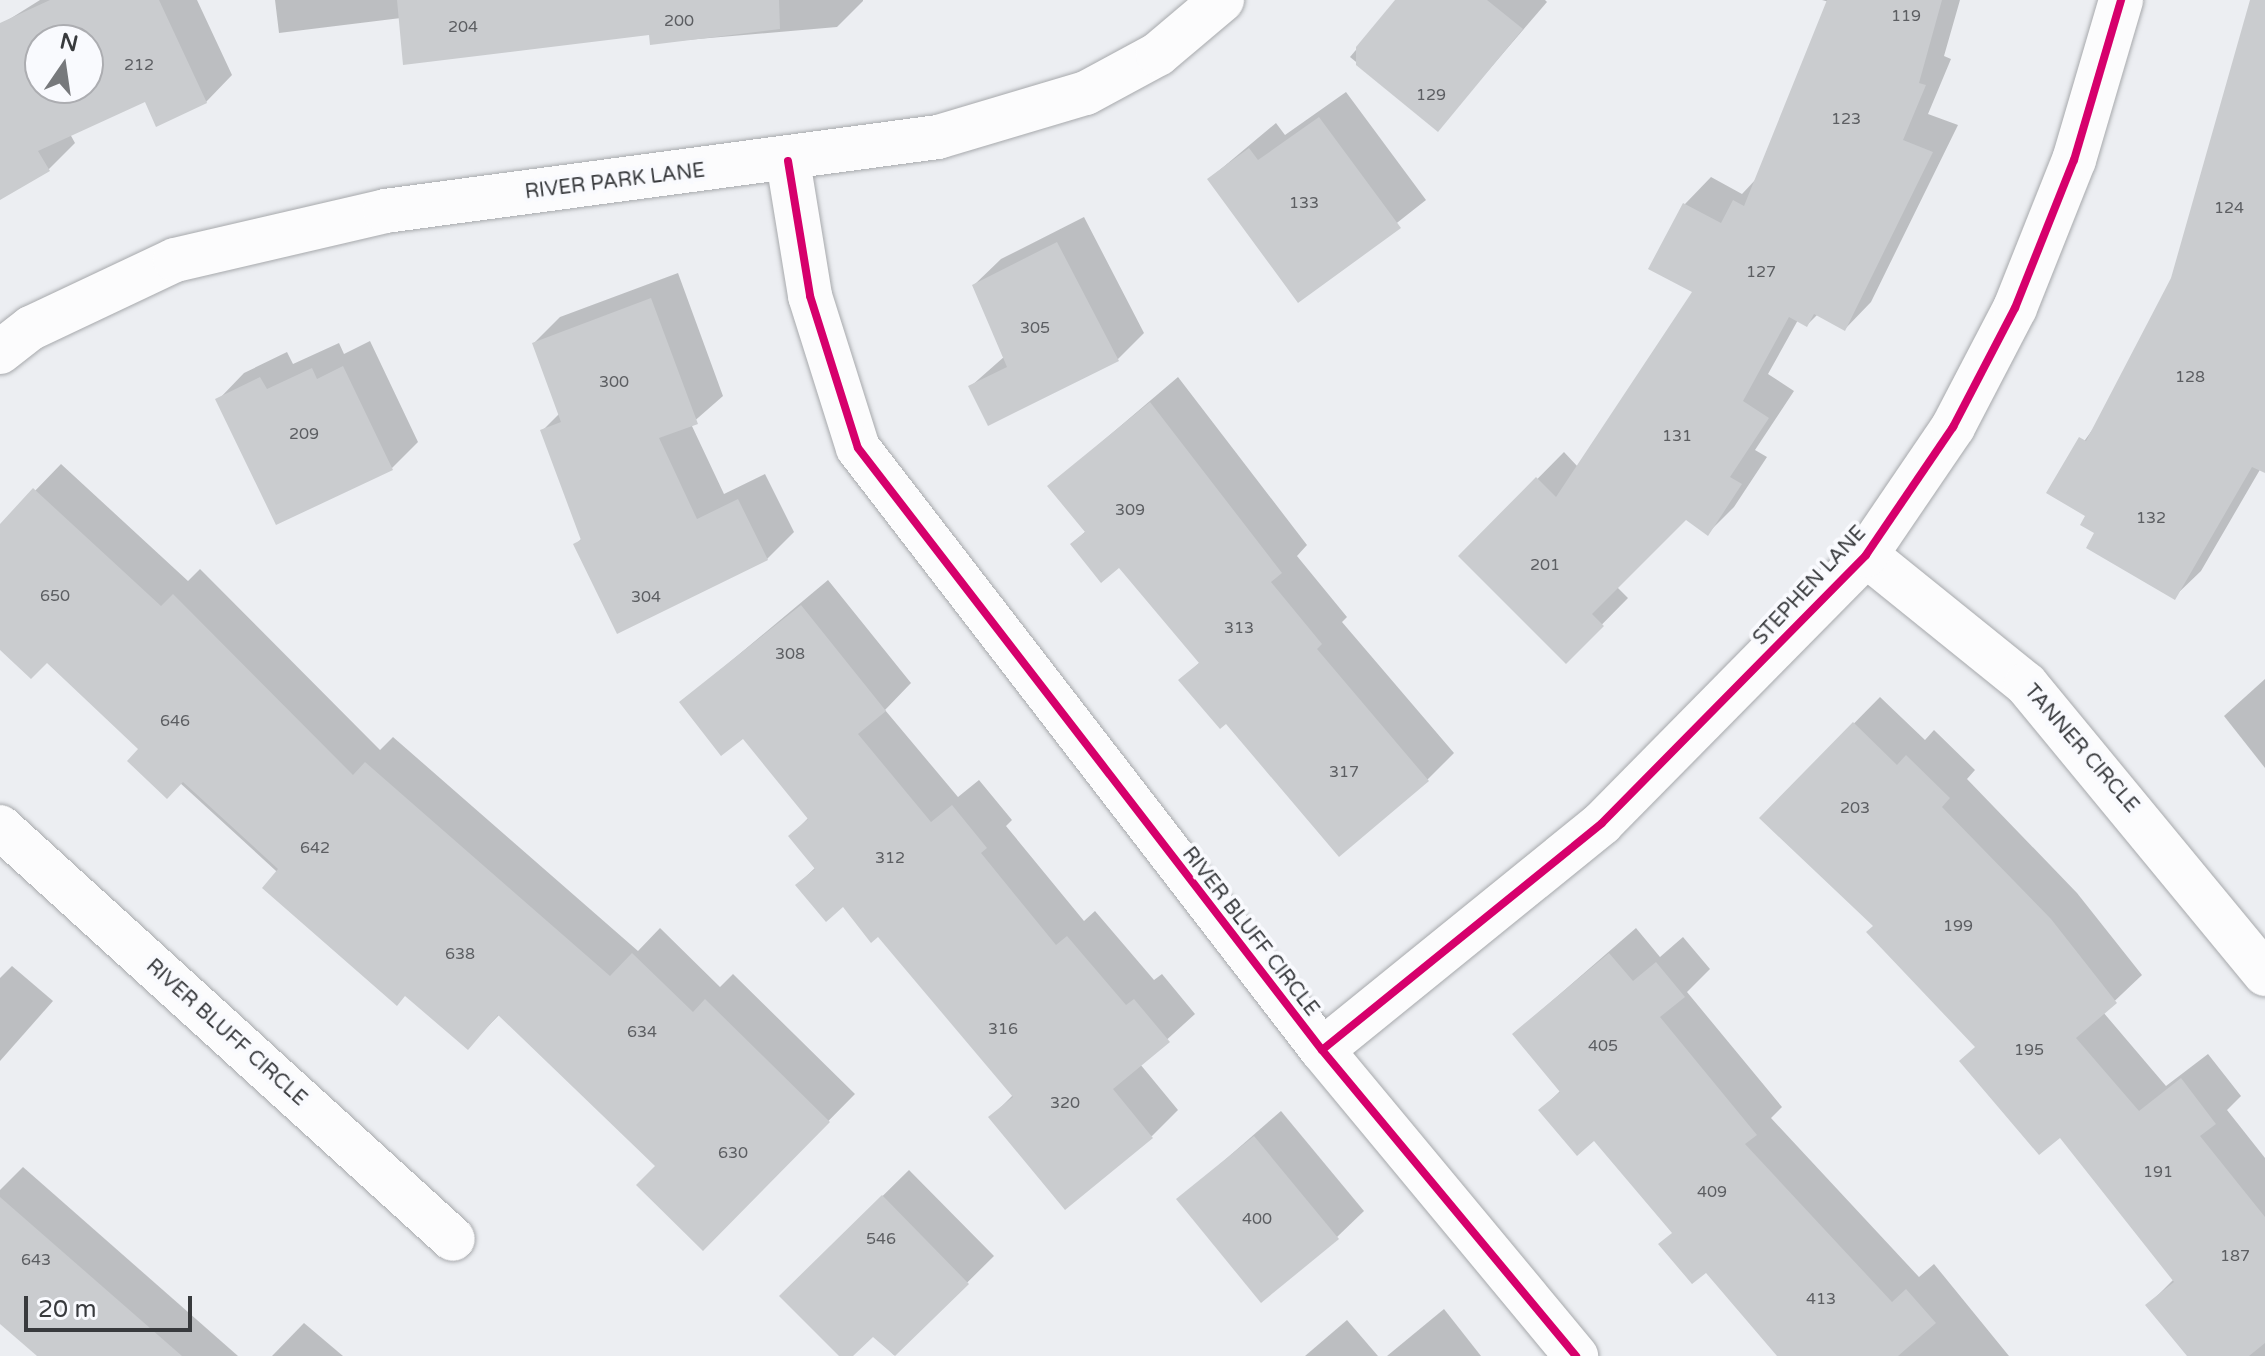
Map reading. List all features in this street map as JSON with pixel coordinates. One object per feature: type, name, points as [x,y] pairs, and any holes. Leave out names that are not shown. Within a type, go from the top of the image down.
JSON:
[{"type":"street","name":"RIVER PARK LANE","points":[[0,352],[31,328],[175,260],[385,211],[788,161],[938,137],[1086,93],[1158,54],[1222,0]]},
{"type":"street","name":"STEPHEN LANE","points":[[1322,1050],[1602,823],[1866,555],[1953,427],[2015,308],[2074,160],[2121,0]]},
{"type":"street","name":"RIVER BLUFF CIRCLE","points":[[788,161],[810,296],[858,448],[1322,1050],[1576,1356]]},
{"type":"street","name":"TANNER CIRCLE","points":[[1866,555],[2026,684],[2265,974]]},
{"type":"street","name":"RIVER BLUFF CIRCLE","points":[[0,827],[453,1239]]},
{"type":"building","points":[[50,0],[159,0],[207,103],[156,127],[145,102],[38,151],[50,171],[0,200],[0,23]]},
{"type":"building","points":[[397,0],[779,0],[780,29],[650,45],[649,35],[403,65]]},
{"type":"building","points":[[1395,0],[1487,0],[1523,29],[1438,132],[1356,65],[1356,47]]},
{"type":"building","points":[[1827,0],[1942,0],[1919,83],[1926,85],[1903,140],[1933,152],[1845,331],[1814,314],[1807,327],[1789,317],[1743,401],[1769,418],[1730,477],[1742,484],[1708,536],[1686,520],[1592,614],[1604,626],[1566,664],[1458,556],[1536,477],[1556,497],[1692,292],[1648,269],[1683,203],[1721,223],[1733,200],[1744,206]]},
{"type":"building","points":[[2250,0],[2265,0],[2265,473],[2252,467],[2175,600],[2086,548],[2094,533],[2080,525],[2085,516],[2046,493],[2079,437],[2086,441],[2171,278]]},
{"type":"building","points":[[1319,117],[1401,228],[1298,303],[1207,179],[1249,148],[1258,160]]},
{"type":"building","points":[[1057,242],[1119,361],[988,426],[968,386],[1007,367],[972,285]]},
{"type":"building","points":[[651,298],[698,424],[659,438],[697,519],[738,499],[768,560],[617,634],[573,544],[581,540],[540,430],[561,422],[532,343]]},
{"type":"building","points":[[343,366],[393,470],[276,525],[215,399],[260,377],[267,389],[312,368],[317,379]]},
{"type":"building","points":[[1150,402],[1282,573],[1271,582],[1322,644],[1317,649],[1429,781],[1339,857],[1226,724],[1220,729],[1178,680],[1199,663],[1119,568],[1101,583],[1070,544],[1085,532],[1047,486]]},
{"type":"building","points":[[33,488],[161,606],[173,594],[353,775],[365,762],[610,976],[632,953],[693,1012],[705,999],[830,1122],[703,1251],[636,1185],[655,1166],[498,1015],[468,1050],[405,996],[397,1006],[262,888],[278,869],[183,782],[167,799],[127,761],[138,749],[47,663],[31,679],[0,650],[0,524]]},
{"type":"building","points":[[801,605],[886,711],[858,734],[931,822],[952,805],[987,848],[981,853],[1056,945],[1067,936],[1126,1005],[1134,999],[1170,1042],[1113,1089],[1153,1138],[1065,1210],[988,1117],[1013,1097],[878,937],[871,943],[843,907],[826,922],[795,885],[815,869],[788,836],[808,819],[743,739],[721,756],[679,702]]},
{"type":"building","points":[[1853,722],[1897,765],[1906,755],[1950,798],[1942,807],[2051,919],[2117,1003],[2076,1038],[2139,1111],[2181,1078],[2216,1124],[2200,1136],[2265,1217],[2265,1343],[2249,1356],[2187,1356],[2145,1305],[2174,1282],[2060,1138],[2039,1155],[1959,1061],[1975,1047],[1866,932],[1873,926],[1759,818]]},
{"type":"building","points":[[1609,953],[1633,981],[1656,962],[1685,997],[1660,1017],[1757,1135],[1745,1144],[1892,1302],[1906,1289],[1936,1323],[1898,1356],[1777,1356],[1706,1273],[1692,1284],[1658,1244],[1672,1233],[1594,1141],[1577,1156],[1538,1110],[1560,1092],[1512,1034]]},
{"type":"building","points":[[1254,1136],[1339,1239],[1261,1303],[1176,1199]]},
{"type":"building","points":[[882,1195],[969,1284],[895,1356],[873,1337],[853,1356],[839,1356],[779,1296]]},
{"type":"building","points":[[0,1197],[182,1356],[37,1356],[0,1324]]},
{"type":"cycle path","points":[[1322,1050],[1602,823],[1866,555],[1953,427],[2015,308],[2074,160],[2121,0]]},
{"type":"cycle path","points":[[788,161],[810,296],[858,448],[1322,1050],[1576,1356]]}]
